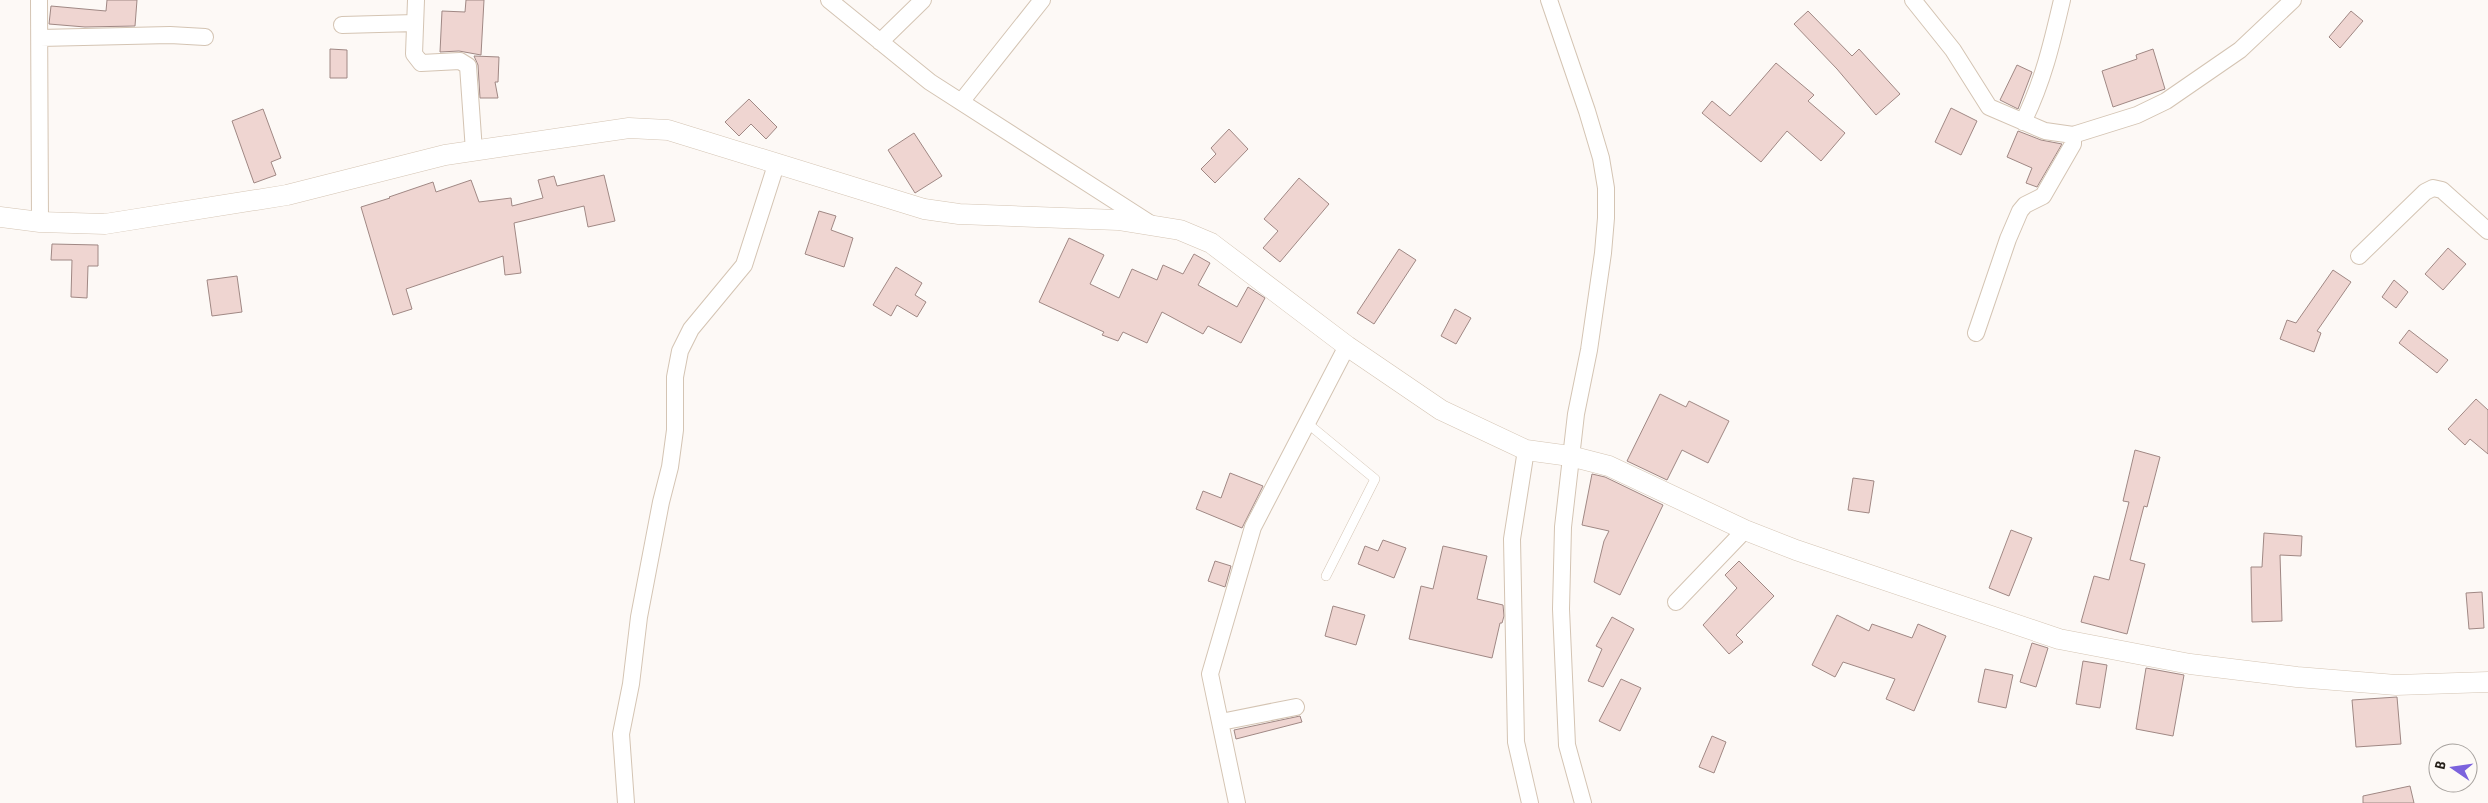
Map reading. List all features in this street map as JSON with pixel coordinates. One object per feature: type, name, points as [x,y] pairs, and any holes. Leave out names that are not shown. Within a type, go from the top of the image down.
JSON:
[{"type":"street","points":[[39,0],[40,222]]},
{"type":"street","points":[[416,0],[414,54],[421,63],[460,62],[468,66],[474,151]]},
{"type":"street","points":[[829,0],[930,82],[1152,224]]},
{"type":"street","points":[[880,42],[923,0]]},
{"type":"street","points":[[961,102],[1022,22],[1042,0]]},
{"type":"street","points":[[1549,0],[1587,110],[1601,158],[1606,188],[1603,253],[1565,455],[1561,609],[1567,745],[1583,803]]},
{"type":"street","points":[[1912,0],[1953,50],[1990,107],[2045,131],[2073,135],[2137,115],[2166,101],[2240,50],[2292,0]]},
{"type":"street","points":[[2024,122],[2046,69],[2062,0]]},
{"type":"street","points":[[342,25],[415,23]]},
{"type":"street","points":[[40,38],[170,35],[205,37]]},
{"type":"street","points":[[0,217],[40,222],[105,224],[286,195],[445,155],[629,128],[668,130],[776,165],[924,208],[959,214],[1118,220],[1180,230],[1211,243],[1347,346],[1441,410],[1532,450],[1565,455],[1609,466],[1745,530],[1900,586],[2059,639],[2218,668],[2396,685],[2488,682]]},
{"type":"street","points":[[1976,333],[2020,211],[2025,205],[2043,196],[2073,144],[2073,135]]},
{"type":"street","points":[[626,803],[621,734],[631,684],[638,617],[670,467],[675,430],[675,377],[680,351],[691,329],[744,265],[776,165]]},
{"type":"street","points":[[2358,256],[2425,192],[2433,188],[2442,190],[2488,231]]},
{"type":"street","points":[[1238,803],[1210,674],[1252,527],[1347,346]]},
{"type":"street","points":[[1530,803],[1516,742],[1512,539],[1532,450]]},
{"type":"street","points":[[1676,602],[1745,530]]},
{"type":"street","points":[[1221,722],[1296,706]]},
{"type":"lane","points":[[1307,423],[1375,479],[1326,576]]},
{"type":"building","points":[[107,0],[137,0],[135,26],[85,27],[49,24],[51,6],[106,11]]},
{"type":"building","points":[[466,0],[484,0],[481,55],[459,51],[440,52],[442,11],[465,12]]},
{"type":"building","points":[[1808,11],[1852,56],[1859,49],[1900,94],[1876,115],[1837,69],[1794,24]]},
{"type":"building","points":[[2351,11],[2363,21],[2340,48],[2329,37]]},
{"type":"building","points":[[330,49],[347,50],[347,78],[330,78]]},
{"type":"building","points":[[2153,49],[2165,89],[2113,107],[2102,71],[2137,59],[2136,55]]},
{"type":"building","points":[[474,56],[499,57],[498,82],[495,82],[498,98],[480,98],[478,65]]},
{"type":"building","points":[[1776,63],[1814,95],[1808,101],[1845,133],[1821,161],[1787,131],[1761,162],[1702,113],[1712,101],[1730,116]]},
{"type":"building","points":[[2017,65],[2032,72],[2018,109],[2000,100]]},
{"type":"building","points":[[749,99],[777,127],[766,139],[751,124],[739,136],[725,122]]},
{"type":"building","points":[[1951,108],[1977,121],[1961,155],[1935,142]]},
{"type":"building","points":[[263,109],[281,158],[271,162],[276,175],[254,183],[232,121]]},
{"type":"building","points":[[1229,129],[1248,149],[1215,183],[1201,169],[1216,154],[1211,148]]},
{"type":"building","points":[[2018,131],[2041,140],[2062,144],[2037,187],[2026,183],[2032,168],[2007,157]]},
{"type":"building","points":[[914,133],[942,176],[915,193],[888,150]]},
{"type":"building","points":[[604,175],[615,221],[588,227],[584,206],[514,223],[521,273],[505,275],[503,256],[406,289],[412,309],[393,315],[361,207],[433,182],[436,192],[471,180],[479,202],[511,198],[512,206],[543,198],[538,180],[554,176],[557,186]]},
{"type":"building","points":[[1299,178],[1329,204],[1280,262],[1263,248],[1278,231],[1264,219]]},
{"type":"building","points":[[819,211],[836,216],[831,230],[853,238],[844,267],[805,254]]},
{"type":"building","points":[[1069,238],[1104,255],[1090,284],[1119,298],[1132,269],[1157,280],[1163,265],[1183,274],[1194,254],[1210,263],[1198,285],[1237,307],[1248,287],[1265,298],[1241,343],[1208,326],[1203,334],[1162,312],[1147,343],[1123,332],[1118,341],[1102,335],[1104,332],[1039,302]]},
{"type":"building","points":[[52,244],[98,245],[98,266],[88,266],[87,298],[71,297],[72,260],[51,260]]},
{"type":"building","points":[[2448,248],[2466,264],[2443,290],[2425,274]]},
{"type":"building","points":[[1399,249],[1416,260],[1374,324],[1357,313]]},
{"type":"building","points":[[896,267],[922,283],[915,295],[926,302],[917,317],[897,305],[891,316],[873,305]]},
{"type":"building","points":[[2333,270],[2351,282],[2317,331],[2321,333],[2314,352],[2280,339],[2287,320],[2296,323]]},
{"type":"building","points":[[237,276],[242,312],[212,316],[207,280]]},
{"type":"building","points":[[2394,280],[2408,292],[2396,308],[2382,297]]},
{"type":"building","points":[[1455,309],[1471,318],[1456,344],[1441,336]]},
{"type":"building","points":[[2409,330],[2448,360],[2437,373],[2399,343]]},
{"type":"building","points":[[1660,394],[1686,407],[1689,401],[1729,421],[1708,463],[1682,450],[1667,480],[1627,461]]},
{"type":"building","points":[[2476,399],[2488,410],[2488,454],[2470,439],[2465,445],[2448,429]]},
{"type":"building","points":[[2135,450],[2160,457],[2147,507],[2144,506],[2130,560],[2145,564],[2127,634],[2081,622],[2094,576],[2109,580],[2129,502],[2123,501]]},
{"type":"building","points":[[1230,473],[1263,486],[1242,528],[1196,509],[1203,491],[1221,498]]},
{"type":"building","points":[[1592,474],[1605,477],[1663,505],[1620,595],[1594,582],[1604,541],[1609,531],[1582,525]]},
{"type":"building","points":[[1853,478],[1874,481],[1869,513],[1848,510]]},
{"type":"building","points":[[2011,530],[2032,538],[2009,596],[1989,588]]},
{"type":"building","points":[[2264,533],[2302,536],[2301,556],[2280,555],[2282,621],[2252,622],[2251,567],[2262,567]]},
{"type":"building","points":[[1383,540],[1406,548],[1394,578],[1358,564],[1365,546],[1378,551]]},
{"type":"building","points":[[1443,546],[1487,556],[1477,599],[1503,605],[1504,616],[1502,623],[1500,623],[1492,658],[1409,639],[1421,586],[1433,589]]},
{"type":"building","points":[[1215,561],[1231,566],[1225,587],[1208,581]]},
{"type":"building","points":[[1739,561],[1774,596],[1736,635],[1743,642],[1729,654],[1703,625],[1737,588],[1725,575]]},
{"type":"building","points":[[2482,592],[2484,628],[2469,629],[2466,593]]},
{"type":"building","points":[[1333,606],[1365,615],[1356,645],[1325,636]]},
{"type":"building","points":[[1837,615],[1869,631],[1872,624],[1912,638],[1918,624],[1946,636],[1914,711],[1886,699],[1895,679],[1843,662],[1835,677],[1812,665]]},
{"type":"building","points":[[1612,617],[1634,629],[1603,687],[1588,681],[1602,649],[1596,646]]},
{"type":"building","points":[[2032,643],[2048,648],[2036,687],[2020,682]]},
{"type":"building","points":[[2083,661],[2107,665],[2100,708],[2076,704]]},
{"type":"building","points":[[2146,668],[2184,675],[2173,736],[2136,729]]},
{"type":"building","points":[[1985,669],[2013,675],[2006,708],[1978,702]]},
{"type":"building","points":[[1621,679],[1641,688],[1620,731],[1599,721]]},
{"type":"building","points":[[2397,697],[2401,744],[2356,747],[2352,700]]},
{"type":"building","points":[[1300,716],[1302,722],[1236,739],[1234,730]]},
{"type":"building","points":[[1712,736],[1726,742],[1714,773],[1699,767]]},
{"type":"building","points":[[2410,786],[2414,803],[2363,803],[2363,796]]}]
